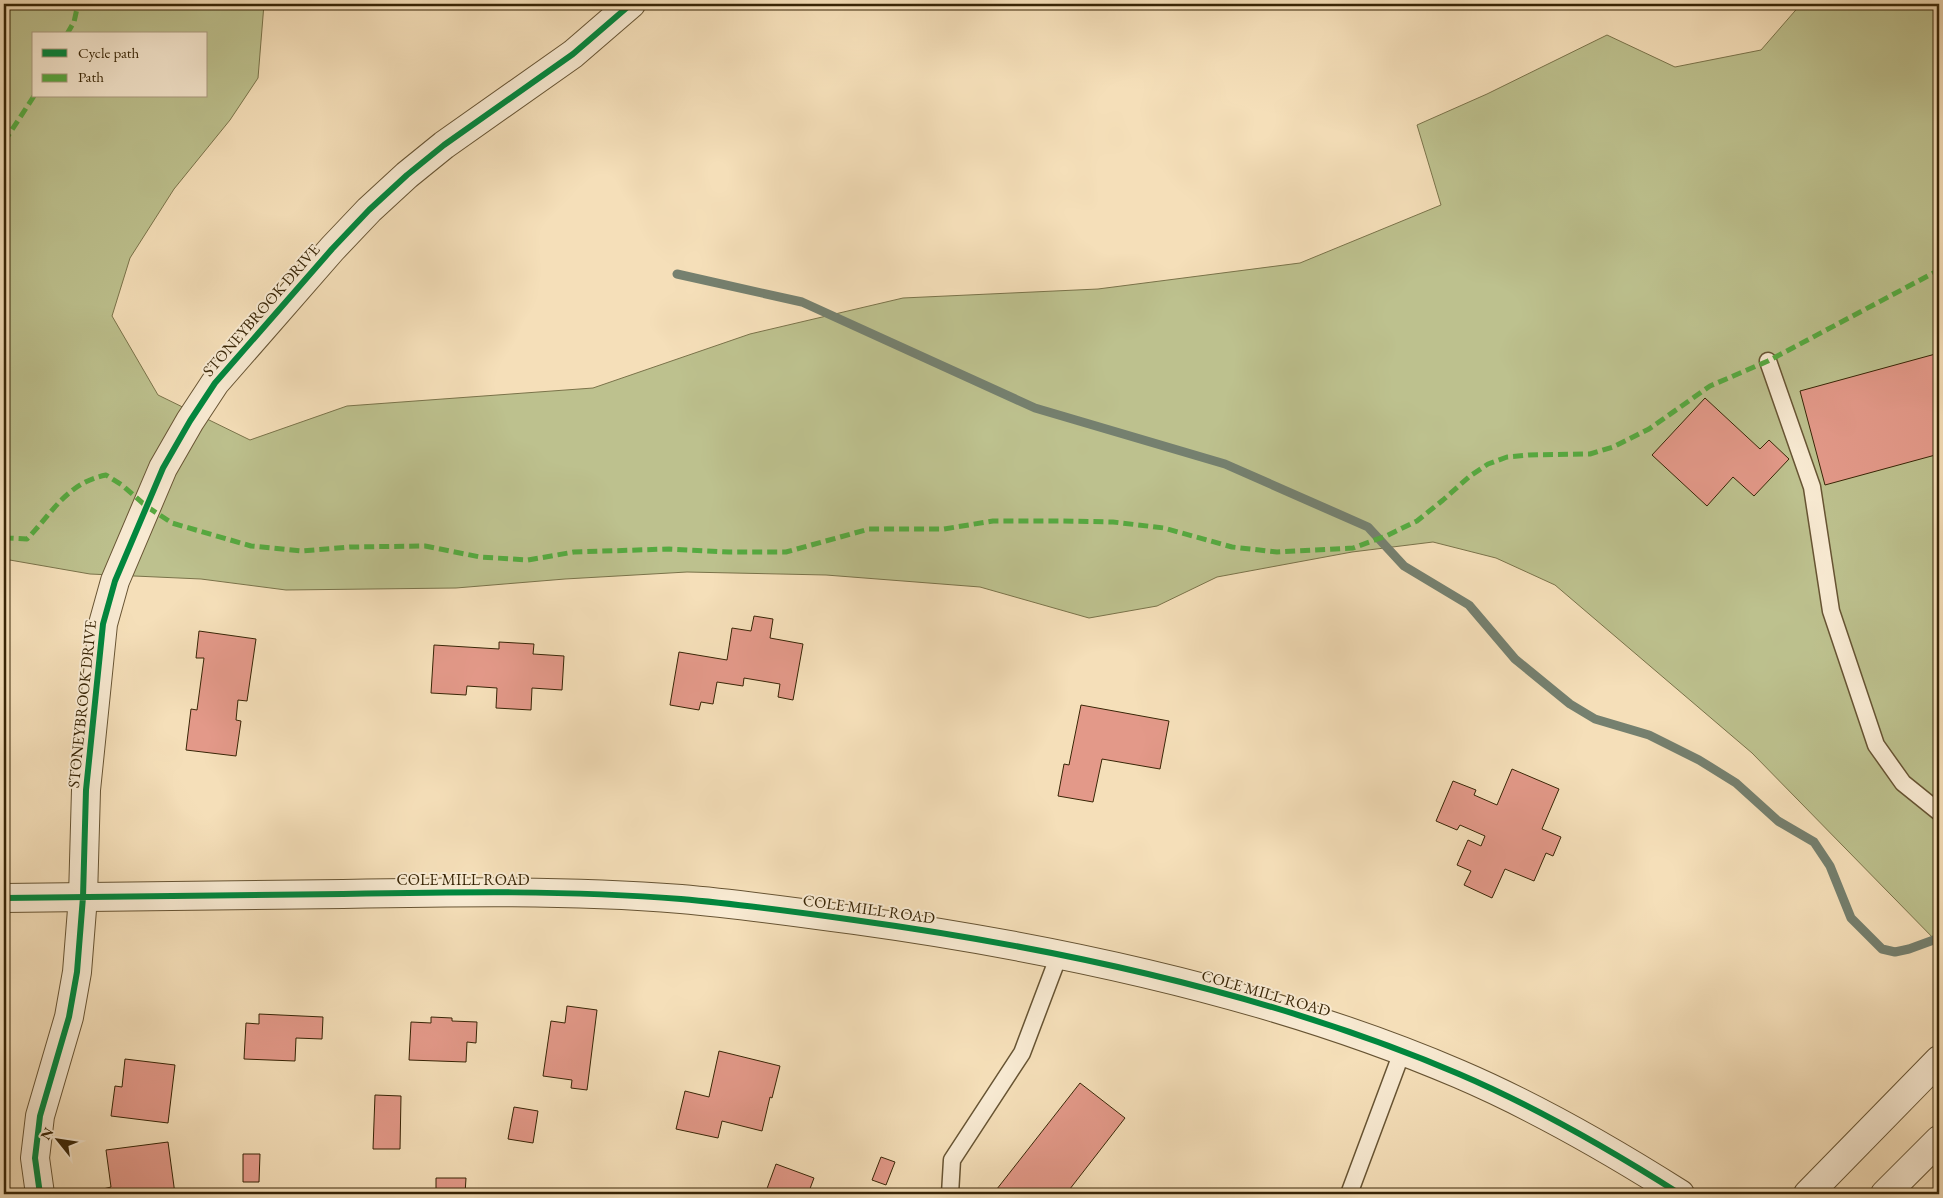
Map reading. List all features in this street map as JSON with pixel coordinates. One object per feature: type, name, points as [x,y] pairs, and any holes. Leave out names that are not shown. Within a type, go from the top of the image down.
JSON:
[{"type":"street","name":"STONEYBROOK DRIVE","points":[[40,1194],[35,1158],[40,1116],[69,1018],[77,972],[83,897],[86,790],[104,624],[115,581],[163,468],[215,383],[332,249],[369,210],[407,175],[444,145],[573,54],[631,4]]},
{"type":"street","name":"COLE MILL ROAD","points":[[4,898],[506,892],[681,899],[922,930],[1059,954],[1130,970],[1270,1007],[1315,1020],[1402,1052],[1456,1073],[1550,1118],[1622,1158],[1680,1194]]},
{"type":"street","points":[[1808,1194],[1939,1060]]},
{"type":"street","points":[[1885,1194],[1939,1140]]},
{"type":"lane","points":[[1768,361],[1812,488],[1831,611],[1876,745],[1903,783],[1939,812]]},
{"type":"lane","points":[[950,1194],[952,1160],[1022,1053],[1059,954]]},
{"type":"lane","points":[[1349,1194],[1402,1052]]},
{"type":"green space","points":[[4,4],[264,4],[258,78],[230,120],[174,189],[130,258],[112,316],[158,395],[250,440],[347,406],[593,388],[750,334],[903,298],[1098,289],[1300,263],[1441,205],[1417,125],[1487,94],[1607,35],[1675,67],[1761,50],[1801,4],[1939,4],[1939,944],[1752,753],[1555,585],[1496,558],[1433,542],[1352,552],[1217,577],[1157,606],[1089,618],[980,587],[826,575],[687,572],[456,588],[286,590],[201,579],[90,574],[4,559]]},
{"type":"building","points":[[1939,353],[1939,454],[1825,485],[1800,391]]},
{"type":"building","points":[[1705,398],[1760,449],[1769,440],[1789,459],[1754,496],[1733,477],[1707,506],[1652,455]]},
{"type":"building","points":[[754,616],[773,619],[770,638],[803,644],[793,700],[778,697],[780,684],[744,678],[743,686],[717,682],[713,704],[701,702],[699,710],[670,705],[679,652],[727,660],[732,628],[751,631]]},
{"type":"building","points":[[199,631],[256,639],[247,701],[238,700],[236,720],[241,721],[236,756],[186,750],[191,709],[197,710],[204,658],[196,658]]},
{"type":"building","points":[[499,642],[534,644],[533,654],[564,656],[562,690],[532,688],[531,710],[496,708],[497,688],[467,686],[466,695],[431,693],[434,645],[499,649]]},
{"type":"building","points":[[1081,705],[1169,721],[1160,769],[1102,759],[1093,802],[1058,796],[1064,764],[1069,765]]},
{"type":"building","points":[[1512,769],[1559,789],[1542,829],[1561,837],[1553,856],[1546,853],[1534,881],[1505,869],[1492,898],[1464,885],[1471,871],[1457,865],[1468,840],[1481,846],[1485,836],[1460,825],[1457,830],[1436,821],[1453,781],[1476,790],[1474,795],[1497,805]]},
{"type":"building","points":[[567,1006],[597,1010],[587,1090],[571,1088],[572,1080],[543,1076],[551,1021],[565,1023]]},
{"type":"building","points":[[259,1014],[323,1017],[322,1039],[296,1038],[295,1061],[244,1059],[246,1023],[259,1024]]},
{"type":"building","points":[[431,1017],[452,1018],[452,1021],[477,1022],[476,1043],[467,1042],[466,1062],[409,1060],[411,1022],[431,1023]]},
{"type":"building","points":[[719,1051],[780,1066],[762,1131],[722,1121],[718,1138],[676,1129],[685,1091],[709,1097]]},
{"type":"building","points":[[125,1059],[175,1065],[168,1123],[111,1116],[115,1086],[122,1087]]},
{"type":"building","points":[[1080,1083],[1125,1118],[1066,1194],[993,1194]]},
{"type":"building","points":[[375,1095],[401,1096],[400,1149],[373,1149]]},
{"type":"building","points":[[514,1107],[538,1111],[533,1143],[508,1139]]},
{"type":"building","points":[[168,1142],[175,1194],[104,1194],[103,1189],[111,1187],[106,1150]]},
{"type":"building","points":[[243,1154],[260,1154],[259,1182],[243,1182]]},
{"type":"building","points":[[881,1157],[895,1162],[886,1185],[872,1180]]},
{"type":"building","points":[[776,1164],[814,1178],[808,1194],[765,1194]]},
{"type":"building","points":[[436,1178],[466,1178],[465,1194],[436,1194]]},
{"type":"waterway","points":[[677,274],[802,302],[1035,408],[1225,464],[1368,527],[1404,566],[1469,605],[1515,659],[1570,704],[1595,719],[1649,735],[1699,760],[1736,783],[1778,821],[1814,842],[1830,866],[1851,918],[1882,949],[1895,952],[1939,938]]},
{"type":"marked path","points":[[68,32],[74,22],[78,4]]},
{"type":"marked path","points":[[4,142],[33,98]]},
{"type":"marked path","points":[[4,536],[27,539],[53,509],[71,492],[92,479],[106,475],[122,485],[146,506],[172,523],[251,546],[302,551],[350,547],[425,546],[480,557],[528,560],[574,552],[669,549],[786,552],[869,529],[944,529],[993,521],[1113,522],[1164,528],[1232,547],[1277,552],[1353,548],[1386,536],[1417,521],[1470,476],[1488,464],[1507,457],[1590,454],[1613,447],[1649,429],[1710,386],[1768,361],[1939,270]]},
{"type":"cycle path","points":[[40,1194],[35,1158],[40,1116],[69,1017],[77,972],[83,897],[86,790],[103,624],[115,581],[163,468],[215,383],[332,249],[369,210],[407,175],[444,145],[573,54],[631,4]]},
{"type":"cycle path","points":[[4,898],[470,892],[597,894],[681,899],[768,908],[1008,944],[1162,977],[1238,997],[1387,1045],[1459,1074],[1516,1100],[1599,1145],[1680,1194]]}]
